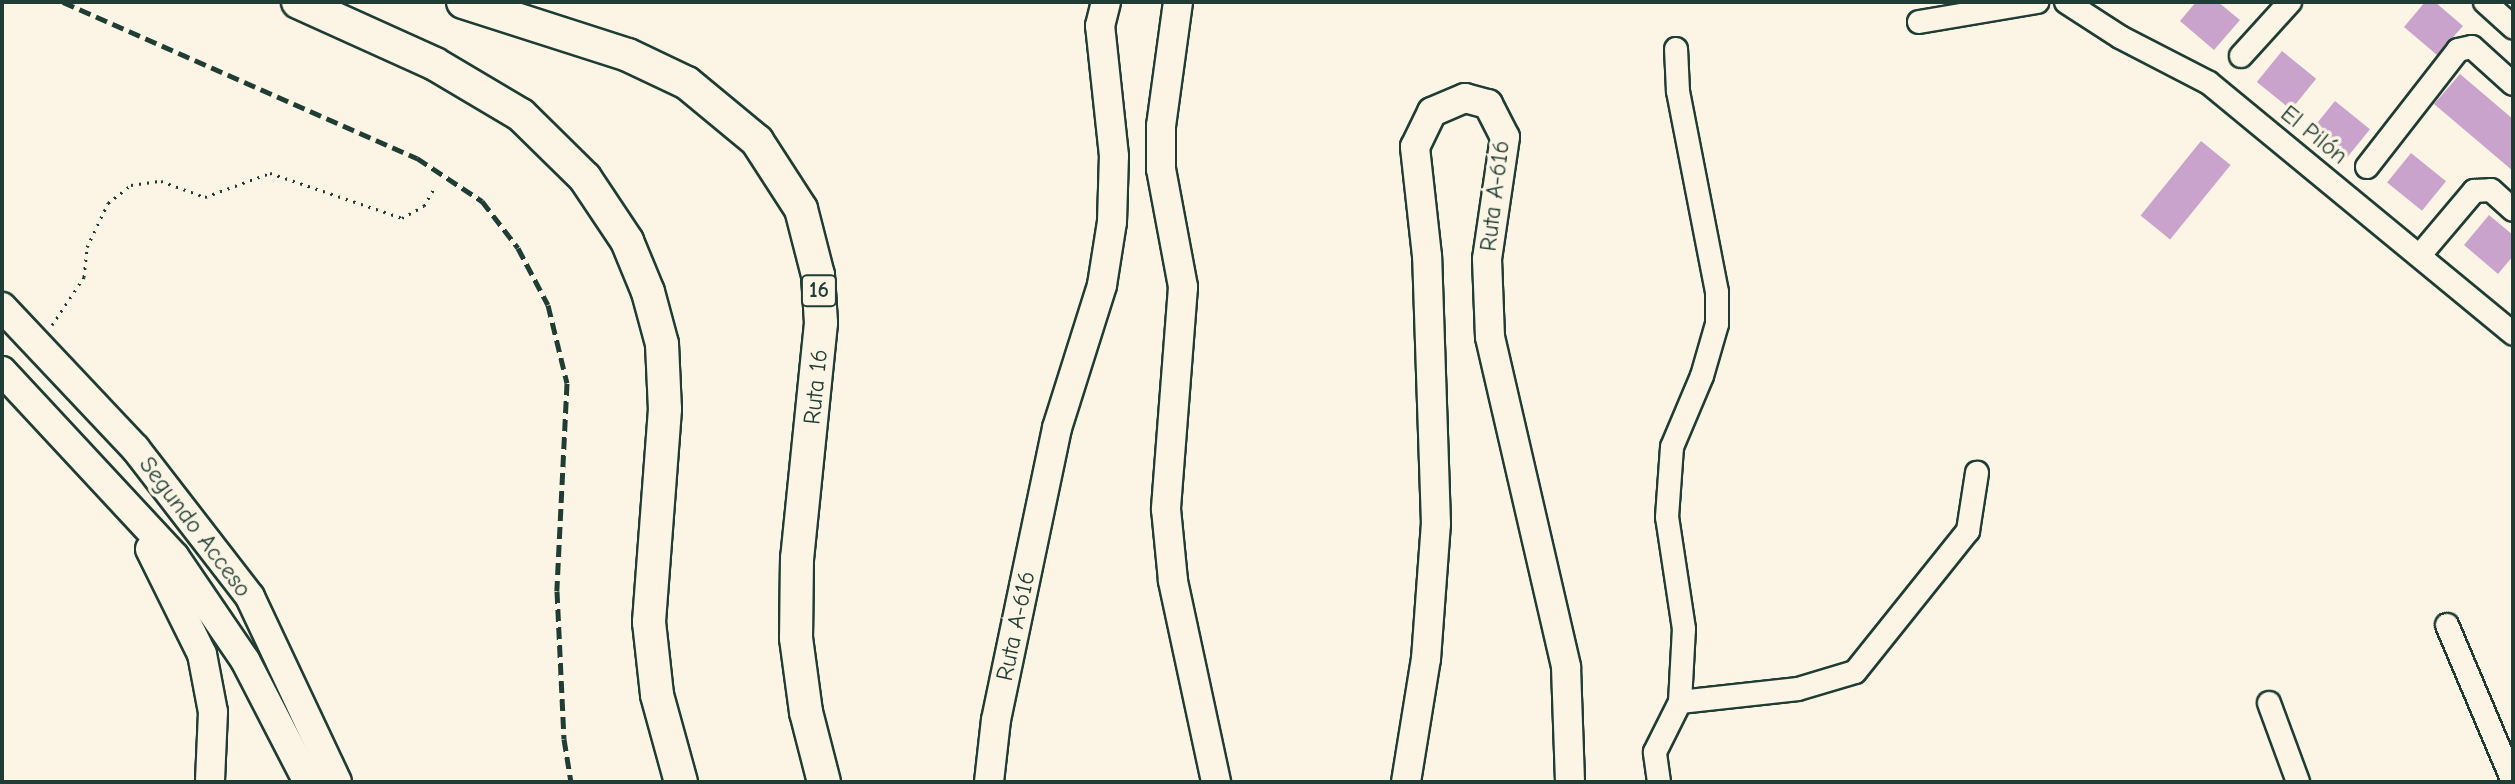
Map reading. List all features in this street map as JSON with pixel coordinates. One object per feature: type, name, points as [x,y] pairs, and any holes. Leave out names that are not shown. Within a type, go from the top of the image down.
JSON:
[{"type":"highway","points":[[298,2],[495,97],[568,159],[627,241],[656,317],[665,375],[649,622],[657,695],[681,782]]},
{"type":"highway","name":"Ruta 16","points":[[463,2],[628,55],[687,83],[757,141],[801,209],[818,275],[821,323],[797,558],[796,638],[806,712],[824,782]]},
{"type":"main road","name":"Ruta A-616","points":[[989,782],[996,720],[1057,428],[1102,285],[1112,222],[1114,156],[1100,26],[1106,2]]},
{"type":"main road","points":[[1178,2],[1161,126],[1161,169],[1183,287],[1167,475],[1167,531],[1180,620],[1216,782]]},
{"type":"main road","name":"Ruta A-616","points":[[1406,782],[1426,659],[1436,524],[1427,256],[1415,147],[1432,112],[1465,98],[1488,104],[1505,137],[1487,259],[1488,315],[1493,359],[1566,667],[1570,782]]},
{"type":"main road","name":"Segundo Acceso","points":[[2,307],[135,448],[250,597],[337,782]]},
{"type":"main road","name":"Segundo Acceso","points":[[2,371],[174,556],[223,625],[294,746],[308,782]]},
{"type":"main road","points":[[113,491],[166,576],[202,654],[213,712],[210,782]]},
{"type":"street","points":[[1919,22],[2037,2]]},
{"type":"street","name":"El Pilón","points":[[2066,2],[2209,83],[2513,334]]},
{"type":"street","points":[[2241,56],[2290,2]]},
{"type":"street","points":[[2487,3],[2513,27]]},
{"type":"street","points":[[2367,167],[2458,50],[2472,47],[2513,84]]},
{"type":"street","points":[[1659,782],[1655,752],[1680,702],[1682,596],[1667,495],[1672,447],[1717,324],[1717,292],[1678,91],[1676,49]]},
{"type":"street","points":[[2420,255],[2474,191],[2491,190],[2513,210]]},
{"type":"street","points":[[1680,702],[1798,689],[1855,672],[1968,531],[1977,473]]},
{"type":"street","points":[[2447,625],[2513,781]]},
{"type":"street","points":[[2269,703],[2298,782]]},
{"type":"path","points":[[38,347],[84,277],[87,247],[108,203],[131,185],[161,181],[205,197],[270,173],[329,197],[402,218],[424,206],[434,189]]},
{"type":"building","points":[[2196,2],[2218,2],[2240,20],[2214,50],[2180,21]]},
{"type":"building","points":[[2425,2],[2435,2],[2463,26],[2437,55],[2404,27]]},
{"type":"building","points":[[2282,51],[2316,79],[2291,110],[2257,82]]},
{"type":"building","points":[[2460,74],[2513,119],[2513,171],[2434,104]]},
{"type":"building","points":[[2335,101],[2370,129],[2346,159],[2311,131]]},
{"type":"building","points":[[2201,141],[2231,165],[2170,240],[2141,216]]},
{"type":"building","points":[[2411,153],[2446,181],[2422,211],[2387,183]]},
{"type":"building","points":[[2489,215],[2513,235],[2513,256],[2498,274],[2464,245]]},
{"type":"railway","points":[[63,2],[417,158],[482,201],[518,248],[548,305],[567,383],[557,591],[564,739],[571,782]]}]
